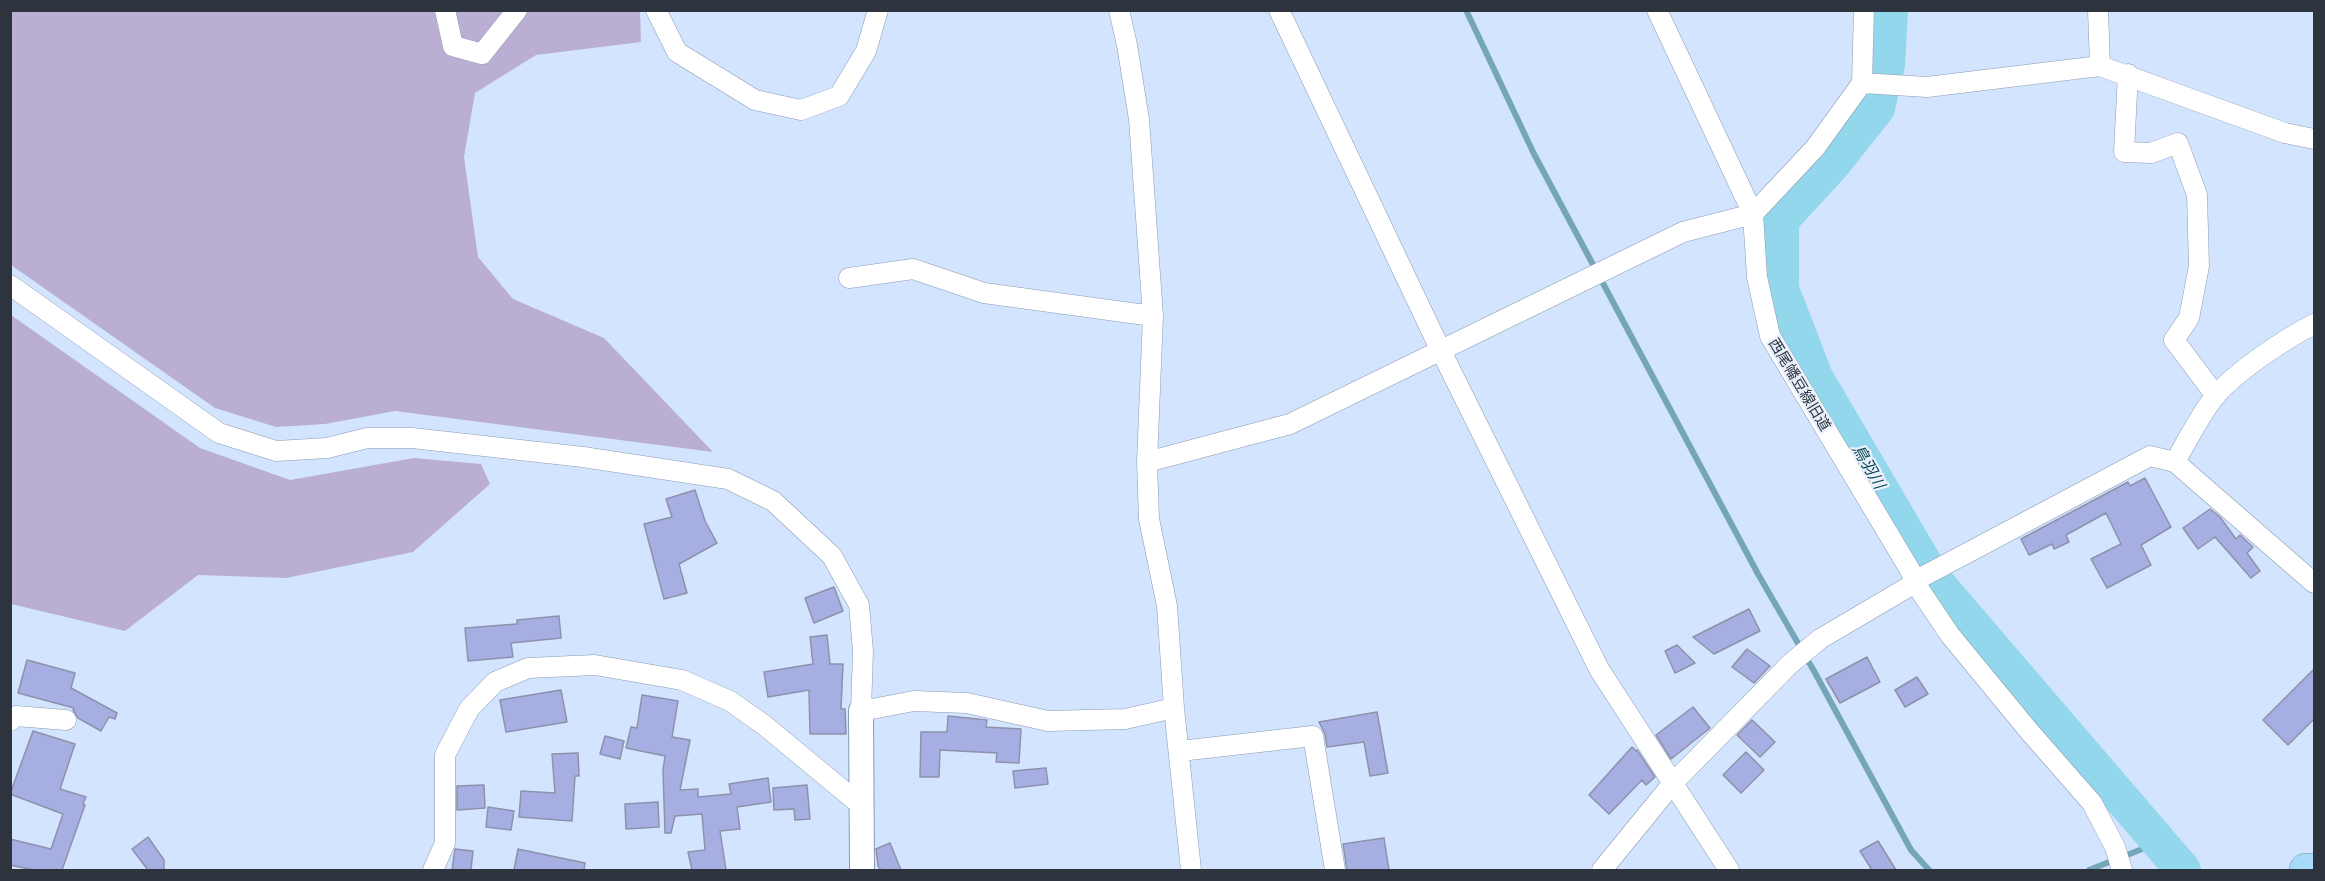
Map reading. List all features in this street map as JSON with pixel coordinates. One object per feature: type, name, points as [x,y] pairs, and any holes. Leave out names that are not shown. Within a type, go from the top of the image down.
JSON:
[{"type":"highway","points":[[2306,870],[2314,870]]},
{"type":"street","points":[[445,10],[453,46],[482,54],[517,10]]},
{"type":"street","points":[[656,10],[677,52],[756,100],[801,110],[839,96],[866,51],[878,10]]},
{"type":"street","points":[[1119,10],[1127,45],[1138,120],[1153,316],[1147,462],[1149,519],[1167,606],[1174,708],[1191,870]]},
{"type":"street","points":[[1279,10],[1440,349],[1599,669],[1730,870]]},
{"type":"street","name":"西尾幡豆線旧道","points":[[1657,10],[1753,214],[1757,277],[1770,336],[1910,570],[1925,576],[1950,635],[2029,731],[2092,802],[2115,847],[2122,870]]},
{"type":"street","points":[[1147,462],[1290,424],[1683,232],[1753,214],[1815,148],[1862,83],[1864,10]]},
{"type":"street","points":[[2098,10],[2100,66]]},
{"type":"street","points":[[1862,83],[1927,87],[2100,66],[2128,74],[2286,133],[2314,139]]},
{"type":"street","points":[[2128,74],[2124,152],[2151,153],[2178,143],[2197,195],[2199,266],[2189,318],[2174,340],[2216,396]]},
{"type":"street","points":[[849,278],[913,269],[984,293],[1153,316]]},
{"type":"street","points":[[10,285],[219,434],[276,451],[327,448],[367,438],[412,438],[583,457],[728,479],[773,501],[832,556],[859,605],[863,651],[862,870]]},
{"type":"street","points":[[2175,462],[2216,396],[2237,375],[2300,331],[2314,324]]},
{"type":"street","points":[[1602,870],[1672,783],[1813,643],[1925,576],[2150,456],[2175,462],[2314,583]]},
{"type":"street","points":[[433,870],[445,843],[445,755],[469,709],[495,682],[528,668],[596,665],[682,680],[730,701],[764,725],[862,806]]},
{"type":"street","points":[[861,711],[914,701],[968,704],[1048,722],[1125,719],[1174,708]]},
{"type":"street","points":[[10,721],[16,716],[66,720]]},
{"type":"street","points":[[1180,751],[1313,736],[1335,870]]},
{"type":"shaded area","points":[[11,11],[640,11],[641,42],[536,55],[475,93],[464,157],[478,257],[513,299],[604,338],[713,452],[395,411],[325,424],[276,427],[215,408],[11,265]]},
{"type":"shaded area","points":[[11,315],[200,448],[290,480],[414,458],[481,464],[490,484],[413,552],[286,578],[198,575],[125,631],[11,604]]},
{"type":"building","points":[[2145,478],[2171,527],[2141,545],[2151,565],[2107,588],[2091,559],[2121,544],[2106,513],[2066,535],[2069,542],[2054,549],[2052,544],[2029,555],[2021,539],[2128,482],[2130,486]]},
{"type":"building","points":[[695,490],[705,521],[717,543],[679,564],[687,593],[664,599],[644,524],[672,517],[666,499]]},
{"type":"building","points":[[2210,509],[2220,517],[2236,539],[2240,535],[2253,547],[2247,553],[2260,571],[2251,578],[2215,537],[2198,549],[2183,528]]},
{"type":"building","points":[[834,587],[843,611],[814,623],[805,598]]},
{"type":"building","points":[[1749,609],[1760,631],[1714,654],[1693,637]]},
{"type":"building","points":[[559,616],[561,638],[511,643],[513,657],[468,661],[465,628],[517,624],[517,620]]},
{"type":"building","points":[[827,635],[830,664],[843,664],[841,709],[845,709],[846,734],[810,734],[809,690],[768,697],[764,672],[813,664],[810,637]]},
{"type":"building","points":[[1677,645],[1695,663],[1675,673],[1665,651]]},
{"type":"building","points":[[1747,649],[1770,666],[1754,683],[1732,667]]},
{"type":"building","points":[[1867,657],[1880,682],[1840,703],[1826,679]]},
{"type":"building","points":[[27,660],[75,673],[71,688],[117,713],[115,719],[109,717],[101,731],[78,718],[74,708],[18,693]]},
{"type":"building","points":[[2314,669],[2314,719],[2288,745],[2263,720]]},
{"type":"building","points":[[1917,677],[1928,694],[1905,707],[1895,690]]},
{"type":"building","points":[[561,690],[567,722],[506,732],[500,700]]},
{"type":"building","points":[[642,695],[678,701],[672,737],[690,740],[680,790],[698,789],[698,797],[731,794],[729,784],[768,778],[771,802],[737,807],[740,829],[720,831],[726,870],[692,870],[688,852],[705,850],[702,814],[675,816],[671,833],[665,833],[663,770],[665,756],[626,748],[631,727],[637,728]]},
{"type":"building","points":[[1693,707],[1710,728],[1671,759],[1656,735]]},
{"type":"building","points":[[1377,712],[1388,773],[1370,776],[1364,742],[1327,747],[1325,734],[1319,722]]},
{"type":"building","points":[[948,716],[987,720],[986,727],[1021,729],[1019,763],[996,762],[997,753],[940,750],[939,777],[920,777],[921,732],[947,732]]},
{"type":"building","points":[[1752,720],[1775,742],[1760,757],[1737,735]]},
{"type":"building","points":[[33,731],[75,744],[60,789],[86,797],[62,870],[34,870],[10,865],[10,839],[51,849],[63,814],[10,794]]},
{"type":"building","points":[[605,736],[624,741],[620,759],[600,754]]},
{"type":"building","points":[[1632,747],[1637,750],[1655,777],[1646,785],[1642,780],[1609,814],[1589,795]]},
{"type":"building","points":[[1746,752],[1764,770],[1741,793],[1723,775]]},
{"type":"building","points":[[578,753],[579,776],[575,776],[572,821],[519,817],[521,791],[555,793],[552,754]]},
{"type":"building","points":[[1046,768],[1048,784],[1015,788],[1013,771]]},
{"type":"building","points":[[484,785],[485,808],[457,810],[457,786]]},
{"type":"building","points":[[807,785],[810,819],[795,820],[794,809],[774,810],[773,788]]},
{"type":"building","points":[[658,802],[659,827],[626,829],[625,804]]},
{"type":"building","points":[[488,807],[514,811],[511,830],[486,827]]},
{"type":"building","points":[[148,837],[164,860],[164,870],[148,870],[132,849]]},
{"type":"building","points":[[1384,838],[1389,870],[1347,870],[1343,844]]},
{"type":"building","points":[[1878,841],[1896,870],[1872,870],[1860,851]]},
{"type":"building","points":[[890,843],[901,870],[881,870],[878,866],[876,849]]},
{"type":"building","points":[[455,849],[473,851],[471,870],[452,870]]},
{"type":"building","points":[[518,849],[585,863],[584,870],[514,870]]},
{"type":"waterway","points":[[1466,10],[1534,154],[1758,574],[1814,671],[1911,850],[1929,870]]},
{"type":"waterway","name":"鳥羽川","points":[[1890,10],[1887,65],[1877,108],[1831,166],[1781,220],[1781,289],[1815,377],[1934,580],[2183,870]]},
{"type":"waterway","points":[[2089,870],[2160,842]]}]
